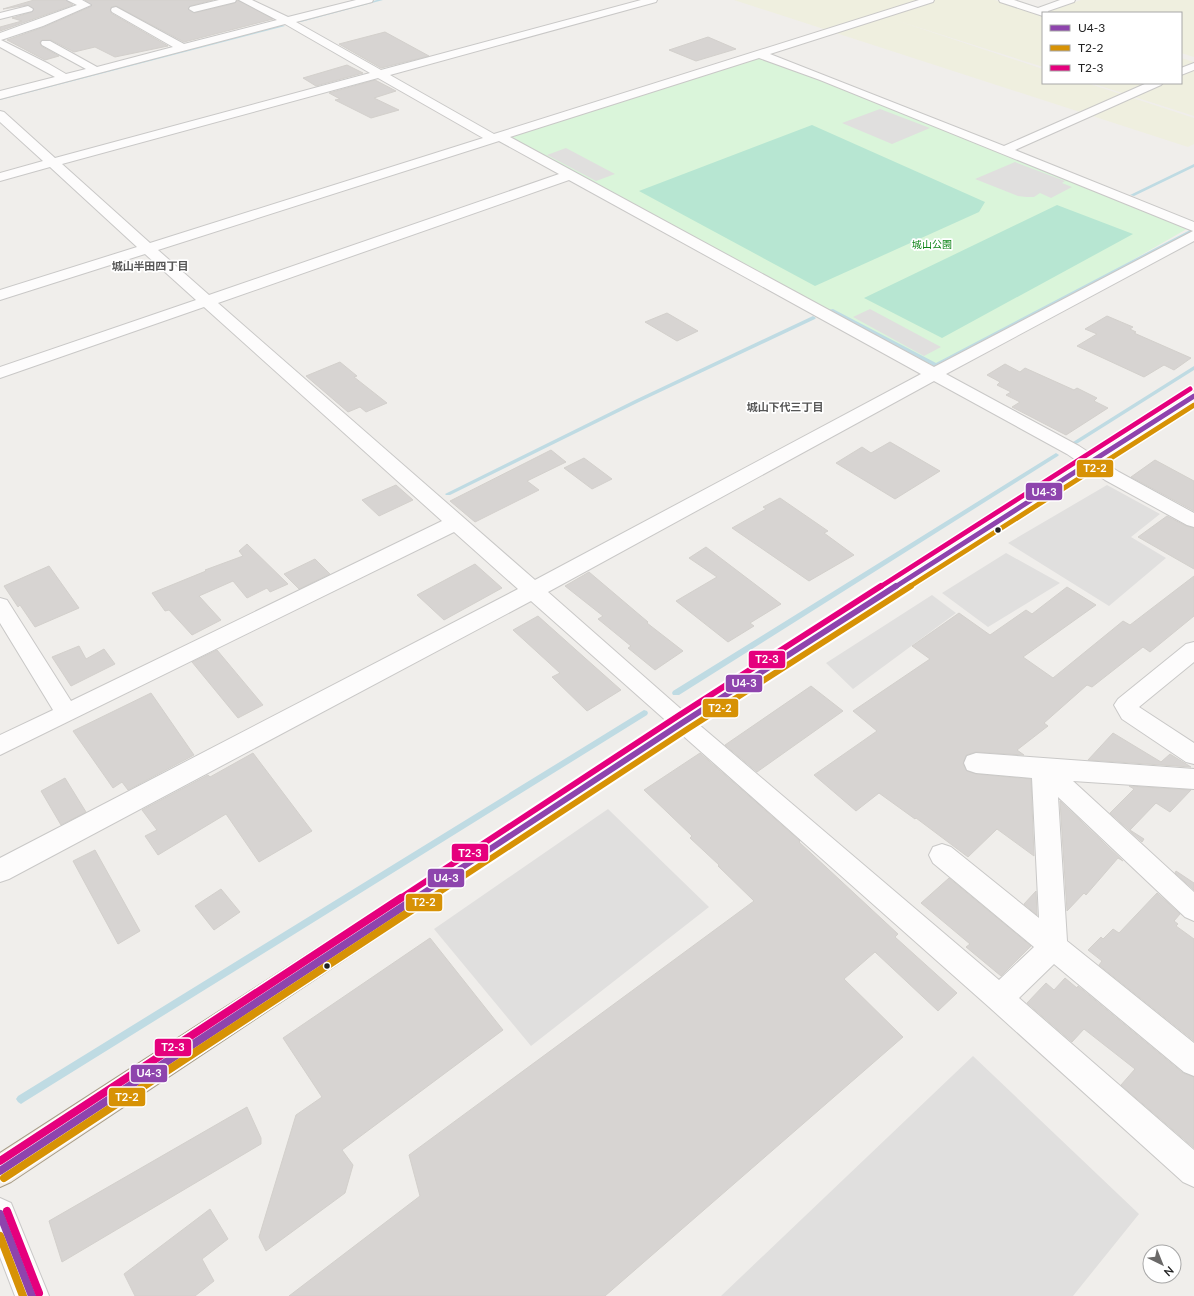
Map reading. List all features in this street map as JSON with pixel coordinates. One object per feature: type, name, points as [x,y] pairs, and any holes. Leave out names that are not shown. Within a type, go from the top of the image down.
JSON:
[{"type":"main road","points":[[0,1171],[682,723],[1194,396]]},
{"type":"street","points":[[0,37],[39,24],[86,5],[72,0]]},
{"type":"street","points":[[194,9],[231,0]]},
{"type":"street","points":[[244,0],[287,21],[497,138],[570,175],[1073,450],[1112,476],[1194,521]]},
{"type":"street","points":[[0,95],[368,0]]},
{"type":"street","points":[[0,177],[652,0]]},
{"type":"street","points":[[0,295],[929,0]]},
{"type":"street","points":[[1004,0],[1041,12],[1070,0]]},
{"type":"street","points":[[0,16],[28,9]]},
{"type":"street","points":[[116,10],[183,48]]},
{"type":"street","points":[[0,43],[45,66],[64,78]]},
{"type":"street","points":[[46,43],[95,70]]},
{"type":"street","points":[[760,54],[1194,227]]},
{"type":"street","points":[[1182,71],[1192,61]]},
{"type":"street","points":[[1004,150],[1155,84]]},
{"type":"street","points":[[0,115],[206,301],[534,590],[682,723],[999,998],[1194,1171]]},
{"type":"street","points":[[0,373],[570,175]]},
{"type":"street","points":[[0,871],[534,590],[933,374],[1194,235]]},
{"type":"street","points":[[0,746],[457,522]]},
{"type":"street","points":[[0,605],[67,713]]},
{"type":"street","points":[[1194,650],[1126,705],[1130,713],[1194,755]]},
{"type":"street","points":[[976,763],[1194,779]]},
{"type":"street","points":[[999,998],[1054,946],[1044,769]]},
{"type":"street","points":[[1044,769],[1194,909]]},
{"type":"street","points":[[942,855],[1194,1062]]},
{"type":"street","points":[[0,1214],[32,1296]]},
{"type":"green space","points":[[734,0],[995,0],[1042,15],[1042,67],[895,20],[1042,69],[1042,84],[1090,84],[1194,118],[1194,144],[1188,147]]},
{"type":"green space","points":[[1081,0],[1194,0],[1194,57],[1182,53],[1182,12],[1049,11]]},
{"type":"green space","name":"城山公園","points":[[760,54],[1192,226],[933,374],[501,137]]},
{"type":"green space","points":[[1182,58],[1194,62],[1194,116],[1094,84],[1182,84]]},
{"type":"green space","points":[[812,125],[985,202],[979,212],[815,286],[639,191]]},
{"type":"green space","points":[[1057,205],[1133,234],[942,338],[864,298]]},
{"type":"shaded area","points":[[880,109],[930,128],[892,144],[842,123]]},
{"type":"shaded area","points":[[566,148],[615,174],[596,181],[547,155]]},
{"type":"shaded area","points":[[1015,162],[1065,181],[1062,183],[1072,187],[1051,198],[1040,193],[1034,197],[1026,197],[1018,196],[975,179]]},
{"type":"shaded area","points":[[870,309],[941,347],[924,356],[853,317]]},
{"type":"shaded area","points":[[1107,485],[1160,514],[1131,537],[1166,558],[1109,606],[1008,543]]},
{"type":"shaded area","points":[[1006,553],[1060,583],[988,627],[942,593]]},
{"type":"shaded area","points":[[932,595],[956,613],[853,689],[826,663]]},
{"type":"shaded area","points":[[608,809],[709,907],[531,1046],[434,929]]},
{"type":"shaded area","points":[[973,1056],[1139,1214],[1073,1296],[721,1296]]},
{"type":"building","points":[[34,0],[66,0],[73,5],[0,31],[0,27],[22,21],[12,18],[32,12],[34,9],[28,5],[3,9]]},
{"type":"building","points":[[85,0],[213,0],[190,6],[188,9],[194,13],[235,3],[238,0],[273,19],[184,42],[116,6],[111,7],[111,13],[168,46],[115,57],[95,47],[74,52],[51,40],[42,40],[40,42],[41,46],[59,56],[45,60],[7,40],[44,27],[92,6]]},
{"type":"building","points":[[385,32],[429,56],[381,68],[339,44]]},
{"type":"building","points":[[708,37],[736,49],[696,61],[669,50]]},
{"type":"building","points":[[347,65],[363,73],[316,86],[303,78]]},
{"type":"building","points":[[375,80],[396,91],[374,98],[399,110],[371,118],[335,100],[340,99],[329,93]]},
{"type":"building","points":[[667,313],[698,331],[677,341],[645,322]]},
{"type":"building","points":[[1107,316],[1133,327],[1130,329],[1136,332],[1134,333],[1191,358],[1174,370],[1164,365],[1144,377],[1077,346],[1097,334],[1085,329]]},
{"type":"building","points":[[340,362],[357,376],[354,377],[387,403],[366,412],[360,407],[348,412],[306,376]]},
{"type":"building","points":[[1005,364],[1020,372],[1025,368],[1074,390],[1077,388],[1097,398],[1094,401],[1108,408],[1066,435],[1012,407],[1020,402],[1006,395],[1011,392],[997,385],[1000,382],[987,375]]},
{"type":"building","points":[[890,442],[940,471],[895,499],[836,463],[862,447],[871,453]]},
{"type":"building","points":[[551,450],[566,462],[527,481],[539,490],[475,522],[450,501]]},
{"type":"building","points":[[584,458],[612,479],[592,489],[564,468]]},
{"type":"building","points":[[1155,460],[1194,481],[1194,511],[1131,477]]},
{"type":"building","points":[[396,485],[413,500],[379,516],[362,500]]},
{"type":"building","points":[[780,498],[828,531],[824,533],[854,555],[809,581],[732,528],[766,509],[763,507]]},
{"type":"building","points":[[1167,516],[1186,526],[1194,528],[1194,569],[1138,537]]},
{"type":"building","points":[[247,544],[288,584],[270,592],[267,588],[247,598],[233,581],[199,596],[221,620],[192,635],[169,610],[165,611],[152,593],[206,571],[205,570],[243,556],[239,551]]},
{"type":"building","points":[[706,547],[781,604],[750,623],[754,626],[728,642],[676,601],[717,577],[689,558]]},
{"type":"building","points":[[315,559],[330,574],[299,589],[284,574]]},
{"type":"building","points":[[475,564],[502,588],[444,620],[417,595]]},
{"type":"building","points":[[49,566],[79,608],[35,627],[20,605],[18,607],[4,586]]},
{"type":"building","points":[[589,572],[648,622],[647,623],[683,651],[655,670],[628,648],[631,646],[598,619],[603,616],[565,586]]},
{"type":"building","points":[[1194,576],[1194,616],[1150,652],[1143,647],[1092,687],[1087,685],[1044,723],[1048,726],[1017,750],[1024,755],[976,752],[966,755],[963,764],[967,771],[976,774],[1031,779],[1034,856],[997,829],[968,857],[916,818],[915,819],[879,793],[856,811],[814,775],[877,731],[853,711],[930,659],[912,646],[959,613],[990,635],[1026,610],[1032,614],[1067,587],[1096,605],[1023,657],[1053,678],[1123,621],[1130,625]]},
{"type":"building","points":[[538,616],[621,690],[587,711],[552,677],[560,673],[513,630]]},
{"type":"building","points":[[79,646],[86,659],[104,649],[115,664],[71,686],[52,657]]},
{"type":"building","points":[[217,650],[263,705],[238,718],[192,662]]},
{"type":"building","points":[[811,686],[843,711],[757,772],[725,745]]},
{"type":"building","points":[[151,693],[194,755],[128,790],[122,782],[113,788],[73,731]]},
{"type":"building","points":[[1113,733],[1161,762],[1170,754],[1191,767],[1088,760]]},
{"type":"building","points":[[253,753],[312,831],[259,862],[226,814],[158,855],[145,836],[157,830],[142,810],[208,775],[210,777]]},
{"type":"building","points":[[700,753],[800,841],[799,842],[898,934],[895,937],[957,993],[938,1011],[875,952],[844,979],[903,1037],[605,1296],[289,1296],[420,1196],[409,1155],[754,901],[690,838],[692,836],[644,790]]},
{"type":"building","points":[[65,778],[86,812],[61,825],[41,791]]},
{"type":"building","points":[[1129,786],[1191,790],[1170,812],[1156,803],[1130,830],[1144,839],[1142,842],[1110,813],[1134,789]]},
{"type":"building","points":[[1060,801],[1123,861],[1118,858],[1086,895],[1084,893],[1067,911]]},
{"type":"building","points":[[95,850],[140,931],[118,944],[73,861]]},
{"type":"building","points":[[1176,871],[1194,883],[1194,890],[1175,873]]},
{"type":"building","points":[[949,878],[1031,946],[1001,976],[966,947],[970,944],[921,903]]},
{"type":"building","points":[[221,889],[240,912],[214,930],[195,906]]},
{"type":"building","points":[[1036,891],[1037,915],[1024,904]]},
{"type":"building","points":[[1157,893],[1180,914],[1174,921],[1178,924],[1176,926],[1194,939],[1194,1041],[1099,965],[1102,961],[1088,950],[1101,937],[1103,939],[1113,929],[1119,933]]},
{"type":"building","points":[[430,938],[503,1030],[342,1150],[353,1165],[345,1193],[266,1251],[259,1237],[296,1115],[322,1097],[283,1038]]},
{"type":"building","points":[[1065,978],[1077,988],[1078,986],[1183,1073],[1194,1077],[1194,1148],[1121,1085],[1135,1069],[1084,1029],[1072,1042],[1027,1003],[1046,983],[1054,990]]},
{"type":"building","points":[[247,1107],[261,1138],[261,1144],[62,1262],[49,1221]]},
{"type":"building","points":[[210,1209],[228,1239],[202,1259],[214,1281],[195,1296],[135,1296],[124,1274]]},
{"type":"waterway","points":[[300,21],[381,0]]},
{"type":"waterway","points":[[0,99],[283,26]]},
{"type":"waterway","points":[[1132,195],[1194,165]]},
{"type":"waterway","points":[[831,310],[936,365],[1193,230],[1187,227]]},
{"type":"waterway","points":[[448,494],[637,401],[813,318]]},
{"type":"waterway","points":[[1076,442],[1194,368]]},
{"type":"waterway","points":[[676,693],[1056,455]]},
{"type":"waterway","points":[[21,1099],[644,713]]},
{"type":"transit line","name":"T2-3","points":[[0,1161],[678,716],[1190,389]]},
{"type":"transit line","name":"U4-3","points":[[0,1171],[682,723],[1194,396]]},
{"type":"transit line","name":"T2-2","points":[[4,1178],[686,730],[1194,405]]},
{"type":"transit line","name":"T2-3","points":[[7,1211],[39,1293]]},
{"type":"transit line","name":"U4-3","points":[[0,1214],[32,1296]]},
{"type":"transit line","name":"T2-2","points":[[0,1236],[23,1296]]},
{"type":"district","name":"城山半田四丁目","points":[[150,266]]},
{"type":"district","name":"城山下代三丁目","points":[[785,407]]}]
